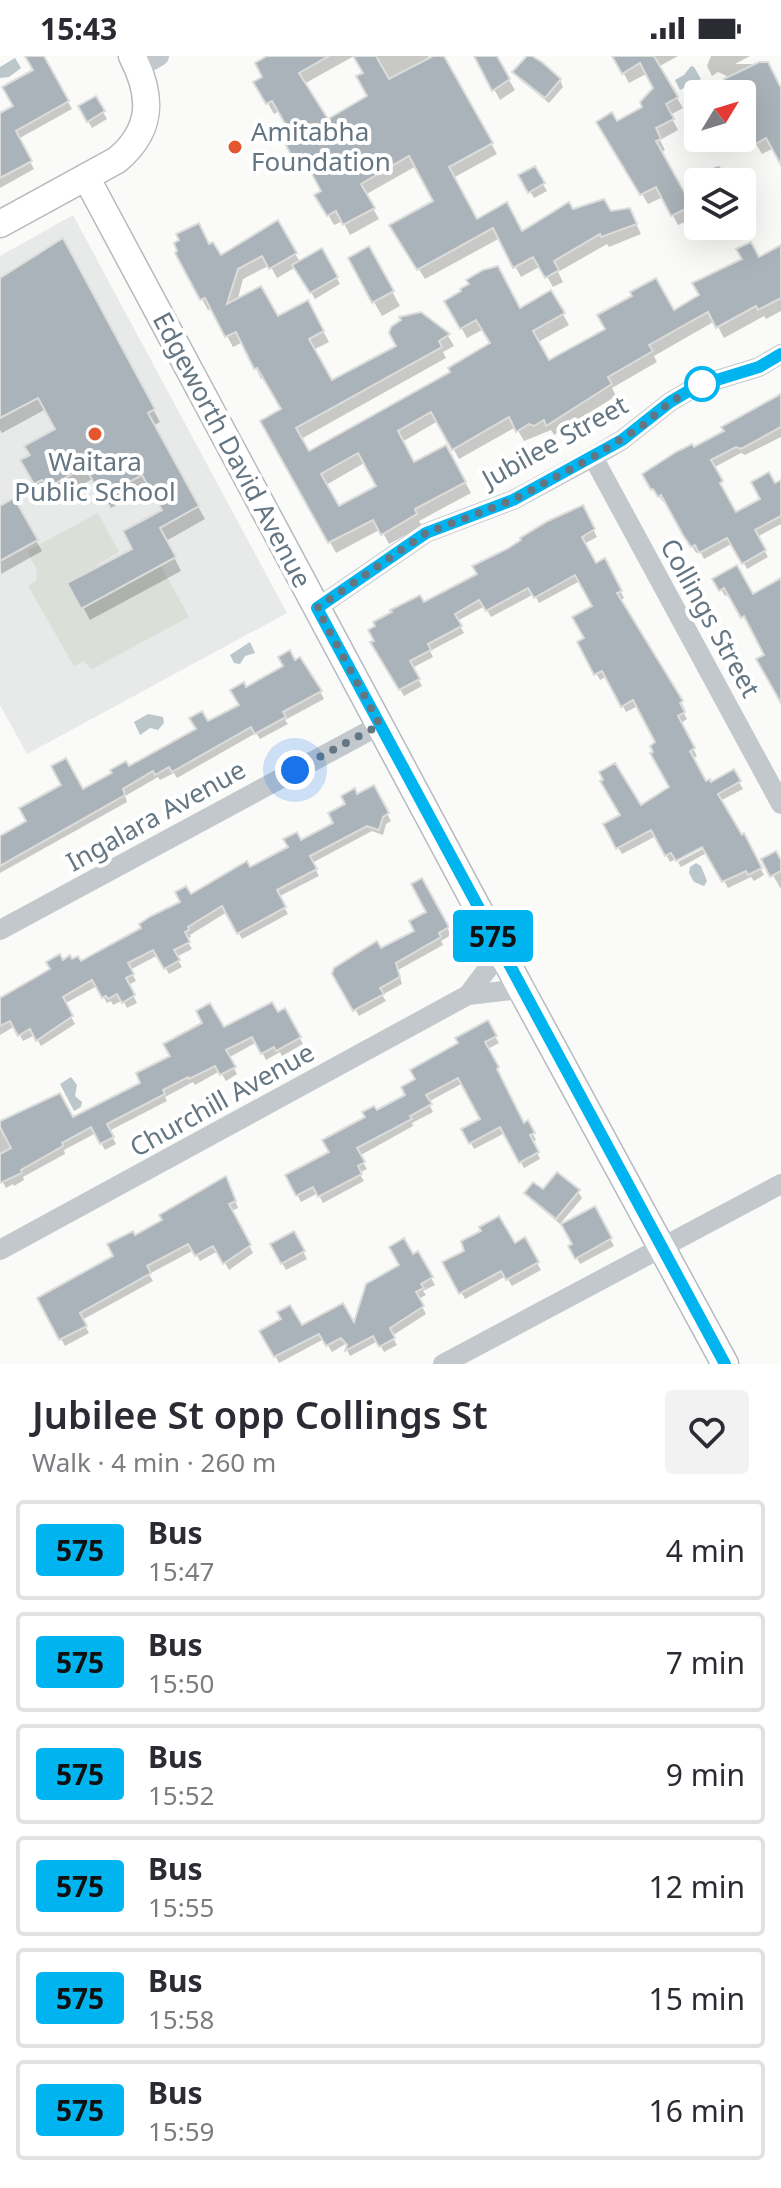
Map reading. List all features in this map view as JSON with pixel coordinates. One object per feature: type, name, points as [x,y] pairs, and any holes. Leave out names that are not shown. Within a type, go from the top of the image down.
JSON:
[{"type":"main road","points":[[0,224],[117,160],[131,148],[139,136],[146,111],[143,60]]},
{"type":"main road","name":"Edgeworth David Avenue","points":[[86,177],[725,1364]]},
{"type":"street","name":"Jubilee Street","points":[[317,608],[426,533],[513,500],[622,440],[670,402],[697,386],[759,367],[781,354]]},
{"type":"street","name":"Collings Street","points":[[593,457],[781,804]]},
{"type":"street","name":"Ingalara Avenue","points":[[0,930],[380,725]]},
{"type":"street","name":"Churchill Avenue","points":[[468,995],[501,951]]},
{"type":"street","name":"Churchill Avenue","points":[[0,1250],[468,995],[521,989]]},
{"type":"street","points":[[443,1364],[781,1184]]},
{"type":"shaded area","points":[[15,58],[21,68],[9,77],[0,78],[0,67]]},
{"type":"shaded area","points":[[691,66],[701,79],[684,80],[684,88],[680,90],[675,80]]},
{"type":"shaded area","name":"Waitara Public School","points":[[73,215],[287,613],[27,754],[0,705],[0,256]]},
{"type":"shaded area","points":[[98,513],[119,552],[67,583],[81,609],[161,566],[189,617],[92,669],[83,661],[74,666],[28,586],[36,581],[37,570],[27,551]]},
{"type":"shaded area","points":[[250,642],[255,653],[245,656],[240,664],[234,663],[230,655]]},
{"type":"shaded area","points":[[148,714],[163,717],[164,723],[158,730],[150,728],[140,735],[134,722]]},
{"type":"shaded area","points":[[696,863],[701,866],[707,881],[704,886],[694,882],[689,873],[690,867]]},
{"type":"shaded area","points":[[71,1077],[77,1085],[75,1096],[82,1102],[81,1107],[74,1111],[60,1084]]},
{"type":"building","points":[[25,56],[44,56],[69,101],[16,131],[32,161],[0,178],[0,113],[13,106],[2,87],[33,70]]},
{"type":"building","points":[[267,56],[329,56],[299,73],[328,119],[367,96],[356,76],[363,73],[353,56],[376,56],[389,79],[433,56],[444,56],[493,143],[449,167],[477,219],[507,202],[522,231],[569,202],[573,209],[604,199],[611,211],[630,208],[637,224],[601,237],[600,234],[554,261],[559,270],[545,278],[533,257],[513,268],[493,228],[417,270],[389,225],[433,201],[409,156],[361,184],[375,208],[343,225],[336,211],[327,216],[314,195],[321,191],[303,157],[294,161],[283,139],[291,134],[272,101],[266,104],[253,82],[262,77],[255,63]]},
{"type":"building","points":[[474,56],[497,56],[510,79],[492,91]]},
{"type":"building","points":[[527,56],[543,63],[561,79],[545,98],[512,72]]},
{"type":"building","points":[[612,56],[654,56],[678,97],[666,104],[674,119],[656,128],[661,139],[656,141],[684,192],[684,210],[671,216],[656,187],[640,195],[596,122],[612,112],[617,121],[642,107],[640,102],[653,88],[640,63],[622,74]]},
{"type":"building","points":[[759,62],[768,62],[781,88],[781,165],[766,138],[756,144],[756,80],[724,79]]},
{"type":"building","points":[[96,96],[105,111],[87,122],[78,106]]},
{"type":"building","points":[[535,166],[545,183],[528,193],[518,175]]},
{"type":"building","points":[[278,220],[297,253],[269,269],[262,256],[238,269],[227,304],[261,286],[278,316],[308,300],[324,331],[309,339],[332,380],[396,346],[389,333],[391,327],[401,320],[399,317],[421,312],[450,334],[439,341],[442,347],[296,428],[309,451],[450,372],[448,368],[490,343],[476,320],[460,329],[444,301],[469,284],[466,280],[483,270],[498,266],[520,308],[551,290],[565,313],[533,331],[549,360],[605,329],[597,315],[632,296],[630,292],[656,278],[674,310],[699,295],[692,283],[742,259],[736,249],[751,242],[759,257],[781,245],[781,298],[758,310],[756,306],[716,328],[708,312],[649,345],[653,351],[608,377],[612,384],[546,426],[544,420],[516,432],[509,417],[452,450],[431,412],[398,431],[414,462],[446,445],[466,482],[415,509],[417,514],[381,535],[373,520],[328,543],[260,421],[281,409],[257,368],[254,369],[236,332],[225,337],[205,298],[200,300],[175,253],[174,243],[179,240],[176,234],[199,223],[209,244],[213,242],[221,255]],"holes":[[[358,453],[376,486],[339,506],[321,474]]]},
{"type":"building","points":[[63,238],[155,409],[148,413],[199,506],[160,528],[176,557],[81,609],[67,583],[132,549],[123,531],[162,510],[142,475],[102,497],[85,467],[47,488],[42,480],[34,484],[20,460],[30,455],[24,446],[55,429],[38,398],[0,418],[0,278]]},
{"type":"building","points":[[369,246],[394,291],[372,303],[348,258]]},
{"type":"building","points":[[322,248],[338,277],[310,293],[292,265]]},
{"type":"building","points":[[781,394],[781,427],[741,449],[736,447],[711,460],[736,512],[760,499],[751,482],[769,472],[775,483],[781,480],[781,516],[755,530],[766,550],[742,564],[727,538],[699,553],[683,535],[661,495],[658,497],[651,490],[642,474],[676,452],[692,444],[694,447],[724,431],[721,427]]},
{"type":"building","points":[[14,498],[38,540],[0,561],[0,506]]},
{"type":"building","points":[[583,505],[595,529],[582,537],[596,563],[605,558],[622,591],[617,593],[683,701],[680,703],[685,712],[678,716],[695,748],[690,751],[706,781],[710,779],[711,782],[734,769],[741,781],[718,794],[742,835],[744,833],[762,868],[748,875],[746,871],[722,882],[702,847],[676,861],[671,853],[665,856],[651,830],[616,849],[603,824],[620,815],[600,781],[603,780],[599,772],[615,763],[641,805],[669,787],[650,753],[653,752],[650,746],[655,742],[633,700],[621,707],[602,671],[594,675],[577,642],[584,638],[572,617],[592,606],[575,575],[534,598],[528,588],[486,611],[479,600],[455,614],[462,626],[428,644],[431,650],[410,661],[420,679],[399,690],[370,642],[374,641],[368,630],[375,626],[373,622],[392,612],[390,610],[420,595],[424,602],[477,574],[472,566],[507,549],[548,521]]},
{"type":"building","points":[[737,565],[753,594],[781,578],[781,703],[756,659],[764,655],[744,616],[741,618],[724,588],[719,591],[712,579]]},
{"type":"building","points":[[290,650],[295,660],[300,657],[322,691],[283,712],[286,717],[255,734],[251,727],[172,772],[169,767],[155,775],[153,771],[123,789],[125,795],[0,866],[0,836],[26,821],[19,808],[61,785],[51,766],[66,758],[83,789],[112,773],[110,770],[126,761],[129,766],[196,729],[189,718],[202,711],[208,721],[239,705],[230,690],[244,682],[246,687],[283,666],[278,657]]},
{"type":"building","points":[[374,785],[389,813],[383,817],[379,830],[367,826],[310,856],[317,869],[277,890],[286,907],[237,934],[222,906],[188,927],[189,930],[185,932],[190,942],[174,950],[180,960],[164,969],[153,950],[128,963],[134,974],[126,978],[135,995],[122,1003],[117,994],[108,999],[106,996],[102,998],[92,980],[63,997],[73,1016],[36,1041],[30,1029],[18,1036],[10,1021],[0,1026],[0,998],[50,969],[46,962],[60,954],[63,960],[70,955],[72,959],[78,956],[81,961],[141,928],[139,924],[151,916],[180,902],[175,892],[186,886],[191,894],[247,861],[250,867],[288,847],[283,839],[297,832],[301,840],[333,823],[328,813],[345,804],[341,796],[355,788],[357,794]]},
{"type":"building","points":[[776,851],[781,860],[781,871],[770,877],[761,859]]},
{"type":"building","points":[[422,878],[449,927],[439,933],[441,937],[396,963],[400,977],[380,988],[384,994],[353,1011],[332,974],[334,968],[377,941],[381,948],[414,931],[409,921],[426,912],[411,884]]},
{"type":"building","points":[[272,1002],[278,1012],[285,1008],[301,1037],[276,1051],[274,1047],[261,1054],[252,1037],[226,1050],[236,1067],[220,1075],[215,1066],[188,1077],[163,1090],[165,1094],[107,1124],[114,1137],[100,1144],[91,1127],[21,1170],[22,1173],[0,1183],[0,1154],[11,1148],[0,1121],[60,1093],[73,1117],[140,1083],[136,1073],[170,1056],[163,1044],[202,1023],[196,1011],[210,1003],[224,1027]]},
{"type":"building","points":[[488,1020],[497,1036],[485,1042],[524,1123],[528,1120],[535,1133],[530,1135],[539,1152],[519,1163],[500,1127],[469,1144],[461,1129],[480,1119],[458,1078],[426,1095],[432,1104],[410,1116],[412,1119],[357,1148],[365,1162],[358,1166],[362,1174],[318,1197],[313,1187],[296,1196],[285,1175],[329,1152],[322,1140],[365,1117],[362,1112],[374,1106],[377,1110],[405,1095],[401,1087],[415,1079],[410,1070],[458,1043],[455,1038]]},
{"type":"building","points":[[557,1172],[580,1190],[556,1219],[524,1193],[533,1182],[543,1189]]},
{"type":"building","points":[[226,1176],[236,1201],[229,1204],[251,1245],[223,1264],[213,1246],[195,1256],[188,1244],[147,1266],[151,1273],[80,1313],[87,1326],[59,1340],[37,1298],[113,1256],[107,1244],[133,1231],[135,1235],[162,1220],[159,1215]]},
{"type":"building","points":[[595,1206],[612,1238],[575,1259],[568,1246],[572,1244],[561,1224]]},
{"type":"building","points":[[499,1216],[515,1243],[525,1237],[539,1262],[506,1280],[501,1271],[459,1294],[442,1262],[464,1251],[461,1241],[481,1231],[479,1227]]},
{"type":"building","points":[[294,1231],[305,1251],[281,1264],[270,1244]]},
{"type":"building","points":[[404,1238],[413,1254],[418,1251],[433,1277],[421,1284],[424,1288],[416,1292],[424,1306],[390,1328],[395,1338],[379,1347],[373,1336],[345,1351],[347,1345],[341,1338],[326,1346],[319,1334],[274,1357],[259,1331],[281,1319],[277,1312],[290,1305],[302,1325],[343,1303],[354,1322],[366,1284],[399,1265],[389,1247]]},
{"type":"bus line","name":"575","points":[[725,1364],[317,608],[426,533],[513,500],[622,440],[670,402],[697,386],[759,367],[781,354]]},
{"type":"place","name":"Amitabha Foundation","points":[[235,147]]},
{"type":"place","name":"Waitara Public School","points":[[95,434]]},
{"type":"route","points":[[295,770],[380,725],[317,608],[410,542],[442,526],[513,500],[593,457],[642,426],[670,402],[702,384]]}]
